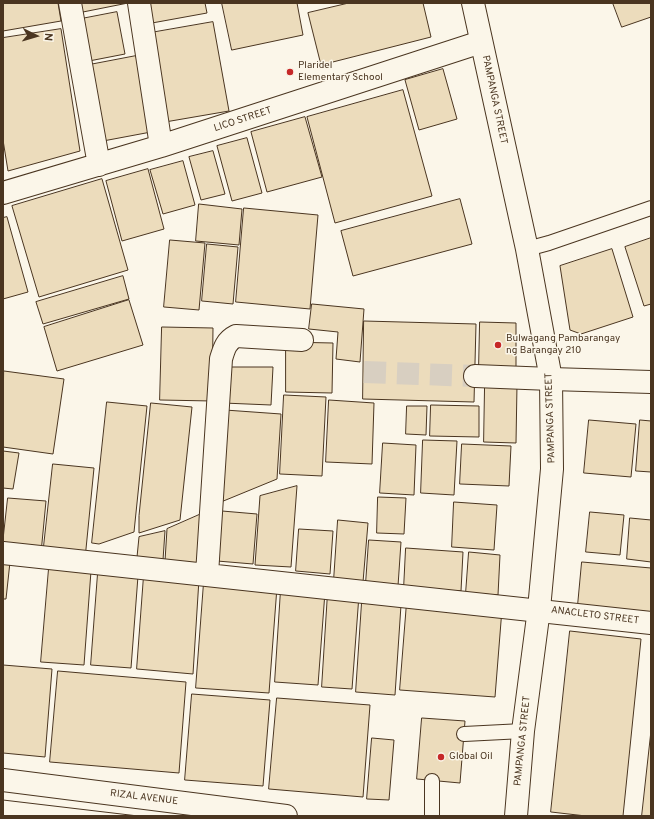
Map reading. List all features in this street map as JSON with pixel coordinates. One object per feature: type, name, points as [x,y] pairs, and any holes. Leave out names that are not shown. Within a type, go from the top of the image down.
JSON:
[{"type":"street","points":[[70,3],[99,165]]},
{"type":"street","points":[[139,3],[161,146]]},
{"type":"street","name":"PAMPANGA STREET","points":[[472,3],[527,249],[551,379],[552,469],[539,609],[523,731],[516,816]]},
{"type":"street","name":"LICO STREET","points":[[3,193],[161,146],[481,42]]},
{"type":"street","points":[[207,574],[221,359],[225,347],[229,340],[236,336],[302,340]]},
{"type":"street","points":[[475,376],[651,382]]},
{"type":"street","name":"ANACLETO STREET","points":[[3,553],[539,609],[651,623]]},
{"type":"street","name":"RIZAL AVENUE","points":[[3,780],[286,816]]},
{"type":"lane","points":[[527,249],[550,243],[651,208]]},
{"type":"lane","points":[[464,734],[523,731]]},
{"type":"lane","points":[[432,781],[432,816]]},
{"type":"building","points":[[3,3],[58,3],[61,21],[3,31]]},
{"type":"building","points":[[76,3],[128,3],[78,13]]},
{"type":"building","points":[[148,3],[205,3],[207,13],[152,23]]},
{"type":"building","points":[[222,3],[297,3],[303,35],[232,50]]},
{"type":"building","points":[[349,3],[423,3],[431,37],[321,65],[308,13]]},
{"type":"building","points":[[613,3],[651,3],[651,17],[622,27]]},
{"type":"building","points":[[117,12],[125,54],[89,61],[81,19]]},
{"type":"building","points":[[213,22],[229,111],[165,122],[150,33]]},
{"type":"building","points":[[61,29],[80,151],[8,171],[3,140],[3,38]]},
{"type":"building","points":[[136,56],[151,132],[103,141],[89,65]]},
{"type":"building","points":[[443,69],[457,119],[419,130],[405,80]]},
{"type":"building","points":[[403,90],[432,196],[335,223],[307,117]]},
{"type":"building","points":[[305,117],[322,177],[267,192],[251,132]]},
{"type":"building","points":[[247,138],[262,193],[232,201],[217,146]]},
{"type":"building","points":[[213,151],[225,194],[201,200],[189,157]]},
{"type":"building","points":[[183,161],[195,205],[163,214],[150,170]]},
{"type":"building","points":[[148,169],[164,229],[122,241],[106,181]]},
{"type":"building","points":[[102,179],[128,270],[39,297],[12,206]]},
{"type":"building","points":[[460,199],[472,244],[353,276],[341,231]]},
{"type":"building","points":[[199,204],[242,209],[239,245],[196,241]]},
{"type":"building","points":[[244,208],[318,215],[310,309],[236,302]]},
{"type":"building","points":[[7,217],[28,292],[3,299],[3,218]]},
{"type":"building","points":[[651,238],[651,304],[644,306],[625,247]]},
{"type":"building","points":[[170,240],[205,243],[199,310],[164,307]]},
{"type":"building","points":[[207,244],[238,247],[233,304],[202,301]]},
{"type":"building","points":[[612,249],[633,317],[581,334],[570,330],[560,266]]},
{"type":"building","points":[[123,276],[129,299],[43,324],[36,302]]},
{"type":"building","points":[[129,300],[143,345],[57,371],[44,327]]},
{"type":"building","points":[[312,304],[364,309],[360,362],[336,359],[338,332],[309,329]]},
{"type":"building","points":[[364,321],[476,324],[474,402],[363,399]]},
{"type":"building","name":"Bulwagang Pambarangay ng Barangay 210","points":[[480,322],[516,323],[516,368],[479,367]]},
{"type":"building","points":[[162,327],[213,328],[212,401],[160,400]]},
{"type":"building","points":[[286,342],[333,343],[332,393],[286,392]]},
{"type":"building","points":[[224,367],[273,367],[271,405],[223,403]]},
{"type":"building","points":[[4,371],[64,379],[53,454],[3,447]]},
{"type":"building","points":[[485,384],[517,385],[516,443],[484,442]]},
{"type":"building","points":[[284,395],[326,397],[322,476],[280,474]]},
{"type":"building","points":[[329,400],[374,403],[372,464],[326,462]]},
{"type":"building","points":[[107,402],[147,406],[134,532],[99,544],[92,543]]},
{"type":"building","points":[[151,403],[192,407],[180,520],[139,533],[139,516]]},
{"type":"building","points":[[431,405],[479,406],[479,437],[430,436]]},
{"type":"building","points":[[407,406],[427,406],[426,435],[406,434]]},
{"type":"building","points":[[225,410],[281,414],[277,479],[221,502]]},
{"type":"building","points":[[589,420],[636,424],[631,477],[584,473]]},
{"type":"building","points":[[640,420],[651,421],[651,472],[636,471]]},
{"type":"building","points":[[423,440],[457,441],[454,495],[421,493]]},
{"type":"building","points":[[383,443],[416,445],[414,495],[380,493]]},
{"type":"building","points":[[462,444],[511,446],[509,486],[460,484]]},
{"type":"building","points":[[3,451],[19,453],[13,489],[3,488]]},
{"type":"building","points":[[53,464],[94,468],[85,559],[43,555]]},
{"type":"building","points":[[297,486],[291,567],[255,565],[260,496]]},
{"type":"building","points":[[378,497],[406,498],[404,534],[377,533]]},
{"type":"building","points":[[8,498],[46,501],[41,553],[3,543]]},
{"type":"building","points":[[454,502],[497,505],[494,550],[452,547]]},
{"type":"building","points":[[208,511],[203,564],[165,561],[167,529]]},
{"type":"building","points":[[222,511],[257,514],[253,564],[217,561]]},
{"type":"building","points":[[590,512],[624,515],[620,555],[586,552]]},
{"type":"building","points":[[630,518],[651,520],[651,562],[627,559]]},
{"type":"building","points":[[338,520],[368,523],[363,582],[334,580]]},
{"type":"building","points":[[299,529],[333,531],[330,574],[296,571]]},
{"type":"building","points":[[165,531],[163,560],[137,557],[139,537]]},
{"type":"building","points":[[369,540],[401,542],[398,586],[366,583]]},
{"type":"building","points":[[406,548],[463,552],[461,591],[404,588]]},
{"type":"building","points":[[469,552],[500,555],[498,595],[466,593]]},
{"type":"building","points":[[3,562],[10,562],[6,599],[3,599]]},
{"type":"building","points":[[582,562],[651,568],[651,612],[578,605]]},
{"type":"building","points":[[49,568],[91,571],[84,665],[41,662]]},
{"type":"building","points":[[98,573],[138,576],[131,668],[91,665]]},
{"type":"building","points":[[144,575],[199,579],[193,674],[137,669]]},
{"type":"building","points":[[204,582],[277,587],[269,693],[196,688]]},
{"type":"building","points":[[281,589],[325,592],[318,685],[275,682]]},
{"type":"building","points":[[328,592],[359,595],[352,689],[322,687]]},
{"type":"building","points":[[362,602],[401,605],[395,695],[356,692]]},
{"type":"building","points":[[407,602],[502,609],[495,697],[400,690]]},
{"type":"building","points":[[570,631],[641,639],[623,816],[586,816],[551,812]]},
{"type":"building","points":[[3,665],[52,669],[45,757],[3,753]]},
{"type":"building","points":[[58,671],[186,682],[179,773],[50,762]]},
{"type":"building","points":[[192,694],[270,700],[263,786],[185,780]]},
{"type":"building","points":[[277,698],[370,705],[363,797],[269,789]]},
{"type":"building","name":"Global Oil","points":[[422,718],[465,721],[460,783],[417,779]]},
{"type":"building","points":[[651,731],[651,816],[642,816]]},
{"type":"building","points":[[372,738],[394,740],[389,800],[367,799]]},
{"type":"tunnel","points":[[364,372],[475,376]]},
{"type":"tram line","points":[[3,800],[138,816]]},
{"type":"place","name":"Plaridel Elementary School","points":[[290,72]]},
{"type":"place","name":"Bulwagang Pambarangay ng Barangay 210","points":[[498,345]]},
{"type":"place","name":"Global Oil","points":[[441,757]]}]
